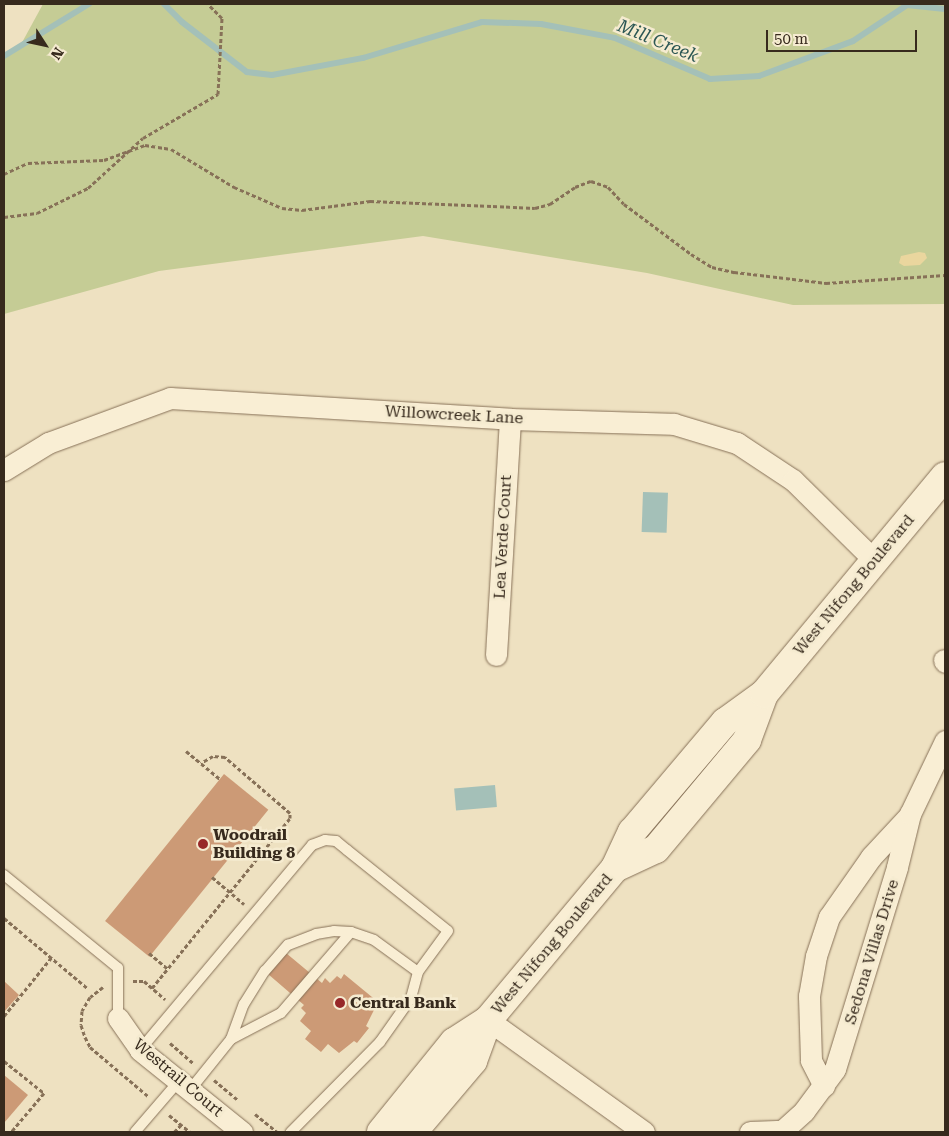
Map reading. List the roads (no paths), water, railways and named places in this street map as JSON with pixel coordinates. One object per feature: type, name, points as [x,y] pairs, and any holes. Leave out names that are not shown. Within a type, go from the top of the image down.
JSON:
[{"type":"main road","name":"West Nifong Boulevard","points":[[380,1132],[454,1042],[488,1020],[615,868],[632,832],[725,722],[764,694],[945,476]]},
{"type":"main road","name":"West Nifong Boulevard","points":[[413,1132],[473,1061],[488,1020]]},
{"type":"street","name":"Willowcreek Lane","points":[[4,470],[48,443],[170,398],[510,419],[674,424],[738,443],[793,480],[874,560]]},
{"type":"street","name":"Lea Verde Court","points":[[496,655],[510,419]]},
{"type":"street","name":"Sedona Villas Drive","points":[[750,1132],[782,1131],[804,1112],[835,1069],[870,961],[910,814],[945,741]]},
{"type":"street","name":"Sedona Villas Drive","points":[[824,1086],[811,1060],[809,996],[816,956],[829,917],[871,857],[910,814]]},
{"type":"street","name":"Westrail Court","points":[[118,1018],[140,1050],[242,1132]]},
{"type":"street","points":[[488,1020],[644,1132]]},
{"type":"lane","points":[[140,1050],[312,845],[325,840],[336,841],[448,932],[418,972],[411,998],[380,1042],[291,1132]]},
{"type":"lane","points":[[4,875],[118,968],[118,1018]]},
{"type":"lane","points":[[135,1132],[184,1086],[205,1072],[231,1039],[244,1004],[265,971],[288,945],[316,934],[351,932],[374,940],[418,972]]},
{"type":"lane","points":[[231,1039],[281,1013],[351,932]]},
{"type":"water","points":[[643,492],[668,493],[667,533],[642,532]]},
{"type":"water","points":[[495,785],[497,807],[456,810],[454,789]]},
{"type":"waterway","name":"Mill Creek","points":[[4,56],[89,4]]},
{"type":"waterway","name":"Mill Creek","points":[[164,4],[182,22],[247,72],[272,75],[363,58],[482,22],[541,24],[615,38],[710,79],[759,76],[853,41],[907,5],[945,9]]},
{"type":"place","name":"Woodrail Building 8","points":[[203,844]]},
{"type":"place","name":"Central Bank","points":[[340,1003]]}]
